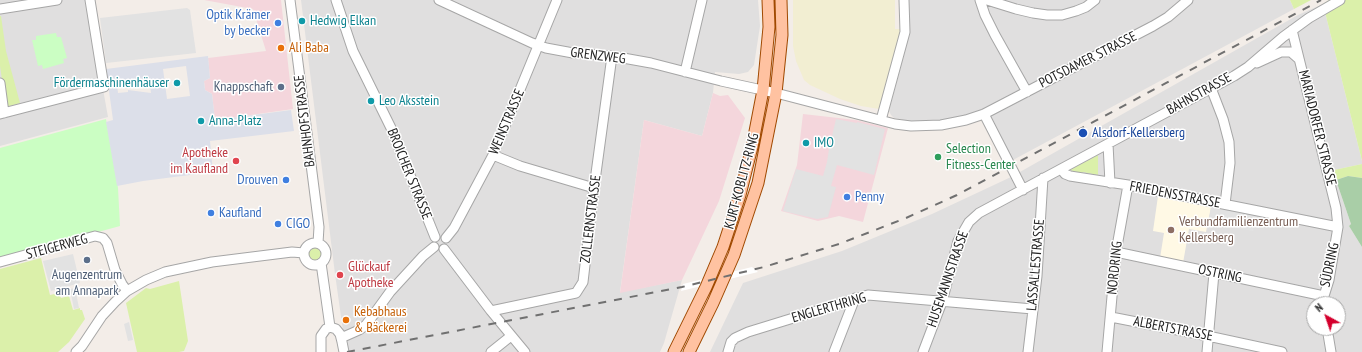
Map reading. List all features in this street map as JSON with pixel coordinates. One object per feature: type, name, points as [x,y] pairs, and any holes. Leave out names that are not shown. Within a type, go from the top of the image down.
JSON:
[{"type":"main road","name":"KURT-KOBLITZ-RING","points":[[674,352],[706,287],[723,247],[740,195],[749,161],[763,90],[769,27],[768,0]]},
{"type":"main road","name":"KURT-KOBLITZ-RING","points":[[689,352],[734,255],[758,183],[773,115],[776,93],[782,35],[782,0]]},
{"type":"street","points":[[0,9],[57,0]]},
{"type":"street","points":[[0,83],[2,114],[104,87],[90,0]]},
{"type":"street","name":"BAHNHOFSTRASSE","points":[[290,0],[319,227],[318,243]]},
{"type":"street","name":"BROICHER STRASSE","points":[[336,0],[353,51],[391,128],[435,237]]},
{"type":"street","name":"GRENZWEG","points":[[439,0],[539,46],[573,53],[612,56],[651,63],[776,93]]},
{"type":"street","name":"WEINSTRASSE","points":[[446,238],[454,228],[493,155],[557,0]]},
{"type":"street","points":[[685,72],[702,0]]},
{"type":"street","points":[[881,120],[905,32],[904,0]]},
{"type":"street","points":[[980,0],[985,15],[995,35],[1027,92]]},
{"type":"street","points":[[987,0],[1033,13],[1062,15],[1086,7],[1096,0]]},
{"type":"street","name":"POTSDAMER STRASSE","points":[[984,114],[1153,26],[1168,17],[1188,0]]},
{"type":"street","name":"BAHNSTRASSE","points":[[1248,67],[1292,30],[1340,0]]},
{"type":"street","name":"MARIADORFER STRASSE","points":[[1292,30],[1336,208],[1338,227]]},
{"type":"street","name":"BAHNSTRASSE","points":[[1023,190],[1248,67],[1281,52],[1291,52],[1299,59]]},
{"type":"street","name":"ZOLLERNSTRASSE","points":[[491,311],[576,293],[583,282],[612,56]]},
{"type":"street","points":[[1211,88],[1223,119],[1229,142],[1230,163],[1225,204]]},
{"type":"street","points":[[776,93],[895,124],[912,126],[930,126],[955,123],[984,114],[1023,190]]},
{"type":"street","points":[[1108,144],[1110,182]]},
{"type":"street","points":[[493,155],[520,166],[594,188]]},
{"type":"street","name":"FRIEDENSSTRASSE","points":[[1061,169],[1065,174],[1070,176],[1128,185],[1338,227]]},
{"type":"street","name":"LASSALLESTRASSE","points":[[1028,352],[1037,276],[1043,178]]},
{"type":"street","name":"NORDRING","points":[[1107,352],[1116,252],[1128,185]]},
{"type":"street","name":"HUSEMANNSTRASSE","points":[[923,352],[942,302],[958,242],[969,222],[979,213],[1023,190]]},
{"type":"street","name":"SÜDRING","points":[[1325,296],[1338,227]]},
{"type":"street","points":[[434,248],[433,241],[435,237],[439,235],[446,238],[447,244],[444,249]]},
{"type":"street","name":"STEIGERWEG","points":[[0,262],[95,236],[103,238],[107,243],[115,270],[127,291]]},
{"type":"street","points":[[318,243],[323,246],[326,252],[325,258],[317,265],[309,264],[304,257],[307,246],[318,243]]},
{"type":"street","points":[[434,248],[438,250],[444,249]]},
{"type":"street","points":[[341,338],[359,330],[366,325],[393,289],[423,256],[434,248]]},
{"type":"street","points":[[444,249],[491,311],[525,352]]},
{"type":"street","points":[[76,352],[82,346],[102,316],[115,302],[127,291],[146,280],[165,272],[212,262],[292,252],[304,253]]},
{"type":"street","name":"OSTRING","points":[[1116,252],[1214,273],[1308,296]]},
{"type":"street","points":[[321,263],[330,327]]},
{"type":"street","points":[[1206,352],[1214,273]]},
{"type":"street","name":"ENGLERTHRING","points":[[728,352],[731,342],[735,338],[748,332],[868,295],[1033,309]]},
{"type":"street","points":[[834,352],[856,298]]},
{"type":"street","name":"ALBERTSTRASSE","points":[[1111,317],[1282,352]]},
{"type":"street","points":[[330,327],[336,329],[341,338],[344,352]]},
{"type":"street","points":[[321,352],[321,336],[326,329],[330,327]]},
{"type":"street","points":[[491,352],[511,336]]},
{"type":"street","points":[[1328,336],[1331,352]]},
{"type":"shaded area","points":[[0,0],[87,0],[108,117],[0,146]]},
{"type":"shaded area","points":[[204,0],[281,0],[293,109],[215,120],[212,94],[205,90],[204,81],[210,78],[208,58],[266,51],[253,9]]},
{"type":"shaded area","points":[[301,0],[758,0],[760,26],[754,65],[748,72],[739,74],[715,72],[713,93],[702,136],[644,120],[620,292],[682,280],[660,352],[346,352]]},
{"type":"shaded area","points":[[793,0],[895,0],[895,29],[901,29],[879,109],[861,106],[840,99],[810,85],[804,80],[796,61],[793,46]]},
{"type":"shaded area","points":[[908,0],[1290,0],[1294,9],[1013,160],[986,108],[966,115],[940,121],[911,122],[894,118],[891,115],[889,111],[910,32]]},
{"type":"shaded area","points":[[1323,4],[1362,161],[1362,164],[1334,170],[1351,224],[1349,226],[1362,247],[1362,352],[710,352],[743,283],[842,251],[932,214],[1011,177],[1298,15]]},
{"type":"shaded area","points":[[187,8],[190,10],[196,53],[106,63],[100,18]]},
{"type":"shaded area","name":"Anna-Platz","points":[[208,56],[210,78],[204,81],[205,90],[212,94],[215,120],[291,110],[294,131],[210,141],[213,172],[117,186],[106,122],[113,120],[106,69]],"holes":[[[186,66],[190,96],[167,99],[163,69]],[[149,78],[151,93],[128,90],[128,92],[118,93],[117,84],[127,83],[128,85]]]},
{"type":"shaded area","points":[[713,93],[720,96],[728,95],[745,118],[719,201],[682,280],[620,293],[644,120],[702,136]]},
{"type":"shaded area","points":[[803,114],[856,120],[888,128],[863,222],[839,216],[818,221],[781,211],[797,165]]},
{"type":"shaded area","points":[[836,119],[857,122],[885,129],[874,175],[837,165],[831,186],[836,187],[828,217],[817,219],[783,211],[796,169],[823,176]]},
{"type":"shaded area","name":"Verbundfamilienzentrum Kellersberg","points":[[1158,196],[1211,207],[1206,232],[1189,229],[1183,263],[1160,258],[1164,233],[1153,231]]},
{"type":"shaded area","points":[[1211,208],[1255,215],[1253,231],[1208,224]]},
{"type":"shaded area","points":[[73,254],[80,283],[51,291],[43,261]]},
{"type":"shaded area","points":[[75,288],[79,308],[74,309],[70,289]]},
{"type":"shaded area","points":[[129,322],[133,340],[128,341],[124,324]]},
{"type":"green space","points":[[1290,0],[1311,0],[1294,9]]},
{"type":"green space","points":[[1329,0],[1362,0],[1362,161],[1323,4]]},
{"type":"green space","points":[[0,16],[6,51],[20,103],[6,107],[0,66]]},
{"type":"green space","points":[[56,33],[57,37],[61,37],[67,58],[63,59],[64,63],[43,69],[42,65],[38,66],[32,40],[36,40],[36,36]]},
{"type":"green space","points":[[106,119],[118,188],[120,226],[0,259],[0,148]]},
{"type":"green space","points":[[1098,155],[1098,175],[1083,172],[1082,174],[1070,170]]},
{"type":"green space","points":[[1362,164],[1362,178],[1348,176],[1336,180],[1334,170]]},
{"type":"green space","points":[[1348,176],[1362,178],[1362,247],[1349,226],[1351,224],[1336,180]]},
{"type":"green space","points":[[315,246],[321,248],[323,254],[321,260],[315,262],[309,260],[307,254],[309,248]]},
{"type":"green space","points":[[41,258],[50,295],[59,293],[61,298],[69,296],[73,310],[80,308],[85,319],[69,342],[58,352],[0,352],[0,269]]},
{"type":"green space","points":[[179,281],[188,341],[184,351],[137,352],[126,303],[146,288],[150,289]]},
{"type":"pier","points":[[752,267],[758,272],[681,291],[683,284]]},
{"type":"railway","points":[[347,352],[682,287],[764,267],[839,244],[906,218],[957,195],[1321,0]]},
{"type":"place","name":"Hedwig Elkan","points":[[302,21]]},
{"type":"place","name":"Optik Krämer by becker","points":[[278,23]]},
{"type":"place","name":"Ali Baba","points":[[281,48]]},
{"type":"place","name":"Fördermaschinenhäuser","points":[[177,83]]},
{"type":"place","name":"Knappschaft","points":[[281,87]]},
{"type":"place","name":"Leo Aksstein","points":[[371,101]]},
{"type":"place","name":"Anna-Platz","points":[[201,121]]},
{"type":"place","name":"Alsdorf-Kellersberg","points":[[1083,133]]},
{"type":"place","name":"IMO","points":[[806,143]]},
{"type":"place","name":"Selection Fitness-Center","points":[[938,157]]},
{"type":"place","name":"Apotheke im Kaufland","points":[[236,161]]},
{"type":"place","name":"Drouven","points":[[286,180]]},
{"type":"place","name":"Penny","points":[[847,197]]},
{"type":"place","name":"Kaufland","points":[[211,213]]},
{"type":"place","name":"CIGO","points":[[278,224]]},
{"type":"place","name":"Verbundfamilienzentrum Kellersberg","points":[[1171,230]]},
{"type":"place","name":"Augenzentrum am Annapark","points":[[87,260]]},
{"type":"place","name":"Glückauf Apotheke","points":[[340,275]]},
{"type":"place","name":"Kebabhaus & Bäckerei","points":[[346,320]]}]
